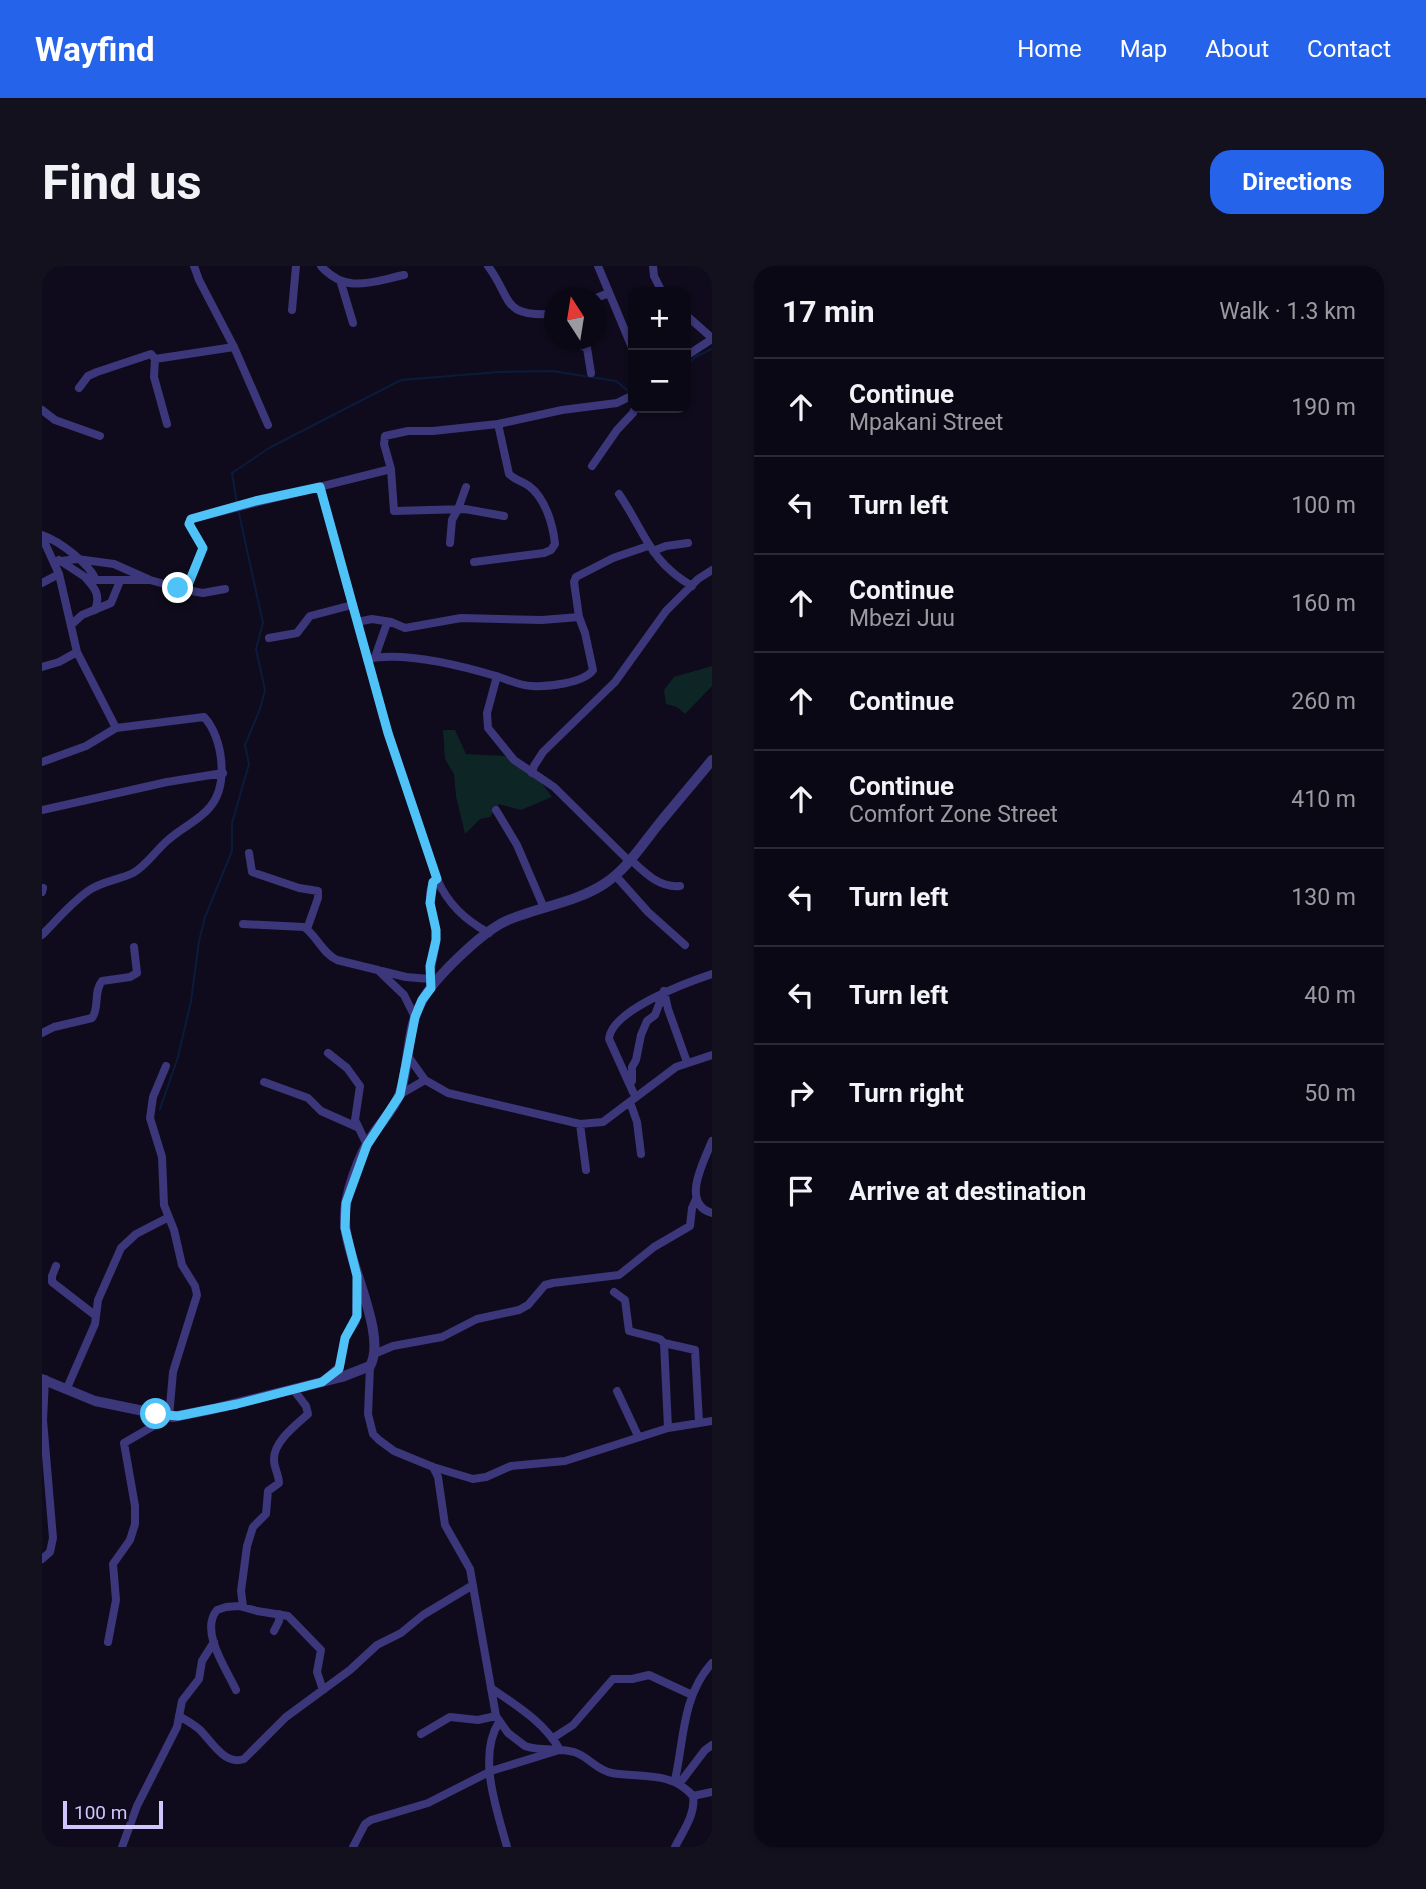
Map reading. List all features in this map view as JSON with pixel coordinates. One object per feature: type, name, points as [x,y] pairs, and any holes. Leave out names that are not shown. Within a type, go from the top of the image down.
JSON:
[{"type":"street","points":[[194,266],[198,280],[234,347],[268,425]]},
{"type":"street","points":[[292,310],[296,266]]},
{"type":"street","points":[[321,266],[341,283],[354,323]]},
{"type":"street","points":[[488,266],[508,304],[531,315],[544,314]]},
{"type":"street","points":[[598,266],[628,338]]},
{"type":"street","points":[[653,266],[660,287]]},
{"type":"street","points":[[341,283],[358,284],[404,275]]},
{"type":"street","points":[[691,319],[712,339],[691,352]]},
{"type":"street","points":[[155,359],[234,347]]},
{"type":"street","points":[[587,350],[591,373]]},
{"type":"street","points":[[79,388],[88,376],[151,354],[155,359],[154,377],[167,424]]},
{"type":"street","points":[[504,516],[458,509],[394,511],[391,469],[384,443],[386,435],[498,424],[628,400]]},
{"type":"street","points":[[42,410],[54,420],[100,436]]},
{"type":"street","points":[[592,466],[612,436],[632,413]]},
{"type":"street","points":[[474,562],[544,553],[551,550],[555,544],[552,528],[540,500],[531,488],[509,474],[498,424]]},
{"type":"street","points":[[186,590],[203,548],[189,524],[191,519],[391,469]]},
{"type":"street","points":[[320,487],[356,622],[371,658],[388,733],[437,879],[457,911],[489,933]]},
{"type":"street","points":[[450,543],[452,520],[466,487]]},
{"type":"street","points":[[620,494],[650,548],[670,572],[692,586]]},
{"type":"street","points":[[42,536],[57,541],[88,567],[96,580]]},
{"type":"street","points":[[42,536],[56,561],[76,652],[116,728]]},
{"type":"street","points":[[371,658],[419,659],[534,687],[566,683],[589,676],[593,664],[586,633],[579,617],[574,582],[576,577],[613,558],[650,548],[688,543]]},
{"type":"street","points":[[56,561],[76,559],[114,564],[150,580],[203,593],[225,589]]},
{"type":"street","points":[[56,561],[96,580],[150,580]]},
{"type":"street","points":[[533,773],[534,766],[543,752],[605,694],[651,628],[692,586],[712,570]]},
{"type":"street","points":[[71,625],[82,615],[111,603],[132,572]]},
{"type":"street","points":[[42,583],[58,574]]},
{"type":"street","points":[[85,577],[98,596],[95,610]]},
{"type":"street","points":[[269,638],[297,633],[307,618],[352,605]]},
{"type":"street","points":[[356,622],[372,619],[405,628],[461,618],[542,620],[579,617]]},
{"type":"street","points":[[371,658],[387,623]]},
{"type":"street","points":[[42,667],[59,662],[76,652]]},
{"type":"street","points":[[497,676],[487,713],[487,726],[514,760],[568,800],[630,860],[655,880],[680,886]]},
{"type":"street","points":[[42,762],[86,746],[116,728],[204,717],[214,735],[223,773],[214,801],[206,812],[178,830],[132,873],[102,883],[86,892],[42,935]]},
{"type":"street","points":[[243,924],[267,927],[300,926],[307,929],[328,956],[347,964],[375,968],[430,983],[504,922],[599,887],[615,875],[712,760]]},
{"type":"street","points":[[42,810],[167,782],[223,773]]},
{"type":"street","points":[[496,810],[517,845],[544,908]]},
{"type":"street","points":[[249,853],[249,867],[252,872],[318,891],[307,929]]},
{"type":"street","points":[[615,875],[648,912],[685,945]]},
{"type":"street","points":[[437,879],[433,882],[430,893],[436,930],[430,983],[415,1017],[400,1095],[367,1145],[349,1190],[345,1212],[348,1245],[372,1326],[374,1354],[370,1366],[368,1414],[373,1434],[394,1451],[433,1467],[479,1479],[512,1465],[565,1461],[638,1436],[712,1421]]},
{"type":"street","points":[[42,1033],[54,1027],[92,1018],[96,1010],[98,986],[102,981],[130,977],[137,972],[134,947]]},
{"type":"street","points":[[375,968],[404,995],[415,1017]]},
{"type":"street","points":[[637,1093],[609,1039],[609,1034],[634,1011],[664,991],[712,974]]},
{"type":"street","points":[[664,991],[688,1062]]},
{"type":"street","points":[[637,1093],[632,1066],[647,1021],[655,1015],[664,991]]},
{"type":"street","points":[[328,1053],[346,1068],[360,1086],[355,1108],[357,1127],[367,1145]]},
{"type":"street","points":[[408,1056],[425,1080],[437,1088],[471,1100],[580,1124],[603,1122],[630,1102],[637,1093],[668,1072],[688,1062],[712,1055]]},
{"type":"street","points":[[166,1066],[153,1097],[150,1118],[162,1157],[162,1199],[182,1265],[195,1286],[197,1295],[173,1371],[169,1417]]},
{"type":"street","points":[[400,1095],[425,1080]]},
{"type":"street","points":[[264,1082],[308,1098],[318,1109],[357,1127]]},
{"type":"street","points":[[630,1102],[637,1122],[641,1154]]},
{"type":"street","points":[[580,1124],[586,1170]]},
{"type":"street","points":[[374,1354],[393,1346],[442,1337],[477,1319],[519,1310],[528,1305],[545,1285],[619,1275],[654,1247],[691,1226],[697,1180],[712,1141]]},
{"type":"street","points":[[696,1199],[703,1210],[712,1213]]},
{"type":"street","points":[[67,1388],[96,1316],[98,1300],[125,1243],[136,1234],[169,1217]]},
{"type":"street","points":[[56,1266],[52,1282],[96,1316]]},
{"type":"street","points":[[322,1382],[341,1366],[345,1338],[356,1321],[357,1276]]},
{"type":"street","points":[[614,1292],[625,1300],[629,1331],[695,1350],[699,1422]]},
{"type":"street","points":[[664,1343],[668,1428]]},
{"type":"street","points":[[108,1642],[116,1600],[114,1564],[130,1541],[135,1524],[135,1506],[124,1443],[169,1417],[322,1382],[370,1366]]},
{"type":"street","points":[[42,1559],[50,1552],[53,1538],[43,1420],[43,1379],[94,1401],[169,1417]]},
{"type":"street","points":[[243,1606],[241,1591],[249,1537],[253,1527],[266,1514],[268,1491],[279,1483],[274,1455],[284,1439],[308,1413],[293,1389]]},
{"type":"street","points":[[617,1391],[638,1436]]},
{"type":"street","points":[[433,1467],[438,1477],[445,1525],[469,1564],[498,1719],[513,1738],[525,1746],[580,1754],[605,1771],[679,1780]]},
{"type":"street","points":[[179,1716],[199,1729],[218,1750],[239,1761],[286,1717],[351,1670],[377,1645],[401,1633],[423,1615],[473,1585]]},
{"type":"street","points":[[236,1690],[223,1668],[210,1625],[213,1615],[226,1606],[243,1606],[253,1611],[290,1618],[320,1647],[317,1672],[323,1690]]},
{"type":"street","points":[[274,1631],[279,1614]]},
{"type":"street","points":[[122,1847],[137,1806],[173,1736],[182,1701],[199,1679],[202,1661],[214,1642]]},
{"type":"street","points":[[675,1847],[694,1807],[691,1794],[679,1780],[677,1767],[683,1724],[692,1695],[712,1663]]},
{"type":"street","points":[[553,1738],[573,1725],[613,1679],[649,1675],[692,1695]]},
{"type":"street","points":[[491,1688],[530,1715],[553,1738],[559,1750]]},
{"type":"street","points":[[421,1734],[450,1717],[498,1719]]},
{"type":"street","points":[[498,1719],[491,1739],[491,1771],[507,1847]]},
{"type":"street","points":[[679,1780],[712,1745]]},
{"type":"street","points":[[353,1847],[365,1824],[371,1820],[428,1803],[491,1771],[547,1756],[559,1750]]},
{"type":"street","points":[[691,1794],[712,1793]]},
{"type":"green space","points":[[712,666],[712,686],[685,714],[677,707],[666,704],[664,690],[674,677]]},
{"type":"green space","points":[[443,730],[455,730],[466,754],[505,756],[541,782],[552,797],[521,810],[499,804],[490,817],[480,819],[465,834],[454,774],[445,759]]},
{"type":"waterway","points":[[691,361],[712,349]]},
{"type":"waterway","points":[[237,504],[232,473],[269,448],[401,380],[499,372],[552,371],[616,381],[628,391]]},
{"type":"waterway","points":[[160,1109],[178,1057],[191,1001],[205,917],[232,851],[232,823],[249,764],[245,745],[265,690],[256,649],[263,623],[238,509]]},
{"type":"route","points":[[156,1414],[178,1416],[237,1404],[322,1382],[338,1371],[345,1338],[357,1316],[357,1276],[345,1228],[346,1203],[367,1145],[400,1095],[415,1017],[431,988],[430,966],[436,940],[430,887],[437,879],[388,733],[320,487],[191,519],[189,524],[202,545],[203,552],[186,590],[178,588]]}]
